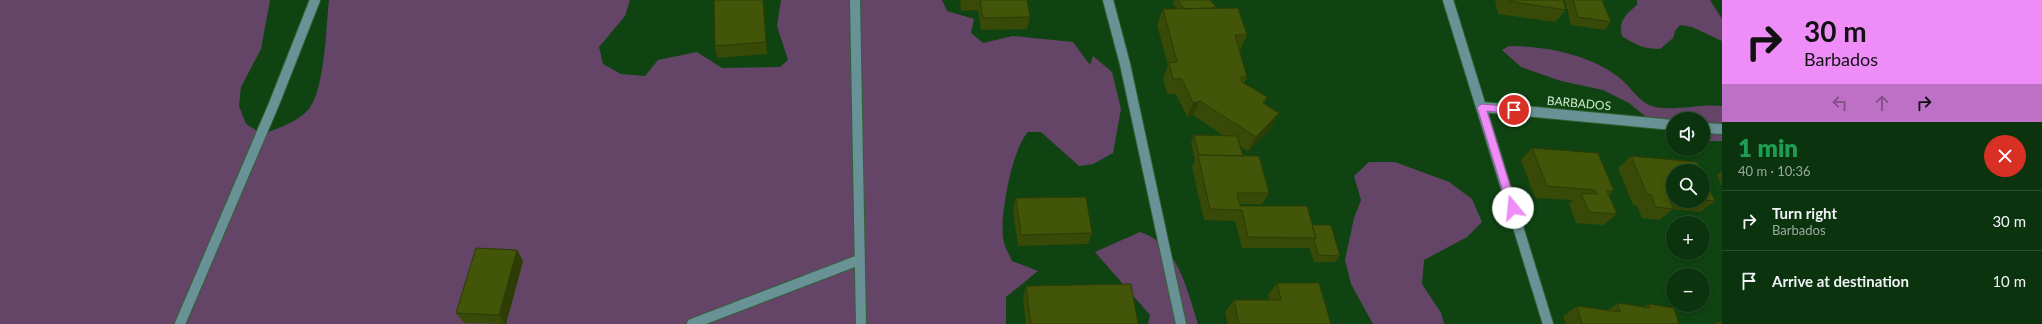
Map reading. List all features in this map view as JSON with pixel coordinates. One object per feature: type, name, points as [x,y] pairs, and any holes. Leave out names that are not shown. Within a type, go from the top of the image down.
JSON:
[{"type":"street","points":[[180,324],[274,104],[315,0]]},
{"type":"street","points":[[855,0],[861,324]]},
{"type":"street","points":[[1108,0],[1125,64],[1181,324]]},
{"type":"street","points":[[1448,0],[1548,324]]},
{"type":"street","name":"BARBADOS","points":[[1482,107],[1666,124]]},
{"type":"street","points":[[1710,128],[1722,129]]},
{"type":"street","points":[[692,324],[859,260]]},
{"type":"shaded area","points":[[0,0],[270,0],[261,49],[241,87],[239,106],[246,124],[263,134],[299,118],[309,109],[314,99],[322,72],[329,0],[630,0],[625,16],[599,47],[603,64],[621,74],[645,76],[658,60],[697,52],[722,68],[780,67],[788,60],[777,26],[781,0],[942,0],[947,11],[974,19],[971,33],[983,43],[1013,36],[1073,42],[1090,65],[1093,56],[1112,72],[1121,109],[1113,153],[1093,164],[1079,166],[1041,132],[1028,132],[1022,140],[1008,183],[1003,214],[1003,238],[1005,247],[1012,261],[1038,271],[1006,297],[1006,324],[0,324]]},
{"type":"shaded area","points":[[1637,0],[1710,0],[1722,19],[1722,41],[1692,27],[1680,25],[1675,31],[1673,38],[1660,49],[1645,47],[1631,42],[1622,36],[1621,26],[1626,15],[1637,5]]},
{"type":"shaded area","points":[[1509,46],[1523,46],[1553,50],[1583,58],[1610,71],[1622,80],[1641,100],[1656,107],[1674,108],[1714,105],[1722,106],[1722,141],[1710,141],[1710,112],[1666,112],[1666,130],[1651,121],[1629,103],[1603,90],[1561,81],[1521,67],[1502,50]]},
{"type":"shaded area","points":[[1369,162],[1395,162],[1449,182],[1472,199],[1482,222],[1467,237],[1424,260],[1422,284],[1441,313],[1444,324],[1373,324],[1351,284],[1345,260],[1354,218],[1361,200],[1354,176]]},
{"type":"shaded area","points":[[1140,232],[1153,238],[1164,247],[1172,257],[1185,283],[1198,324],[1148,324],[1150,315],[1095,252]]},
{"type":"building","points":[[714,0],[763,0],[766,42],[715,46]]},
{"type":"building","points":[[980,0],[1027,0],[1030,17],[983,18]]},
{"type":"building","points":[[1178,0],[1210,0],[1216,7],[1184,9]]},
{"type":"building","points":[[1563,0],[1566,10],[1508,1]]},
{"type":"building","points":[[1573,0],[1602,0],[1611,22],[1578,17]]},
{"type":"building","points":[[1238,8],[1247,35],[1235,35],[1247,77],[1241,77],[1242,82],[1267,97],[1263,103],[1279,113],[1256,137],[1200,101],[1193,103],[1182,79],[1173,79],[1169,63],[1177,62],[1163,9]]},
{"type":"building","points":[[1194,135],[1237,136],[1243,156],[1199,155]]},
{"type":"building","points":[[1532,148],[1598,153],[1614,191],[1607,191],[1617,214],[1589,212],[1581,193],[1597,194],[1595,190],[1547,186]]},
{"type":"building","points":[[1198,155],[1259,156],[1269,193],[1237,193],[1240,206],[1307,206],[1316,238],[1248,237],[1242,210],[1210,209]]},
{"type":"building","points":[[1631,156],[1697,162],[1698,164],[1666,164],[1666,208],[1674,209],[1656,207],[1651,195],[1647,194]]},
{"type":"building","points":[[1710,190],[1715,201],[1710,201]]},
{"type":"building","points":[[1086,197],[1092,233],[1021,235],[1016,198]]},
{"type":"building","points":[[1312,225],[1331,225],[1340,256],[1318,255],[1314,240],[1316,238]]},
{"type":"building","points":[[476,248],[517,250],[499,315],[456,313]]},
{"type":"building","points":[[1277,283],[1319,283],[1331,324],[1239,324],[1234,300],[1281,300]]},
{"type":"building","points":[[1131,284],[1138,324],[1031,324],[1026,286]]},
{"type":"building","points":[[1618,303],[1650,308],[1649,304],[1666,307],[1666,312],[1675,312],[1679,324],[1582,324],[1577,306],[1620,312]]},
{"type":"route","points":[[1513,208],[1482,107],[1514,110]]}]
